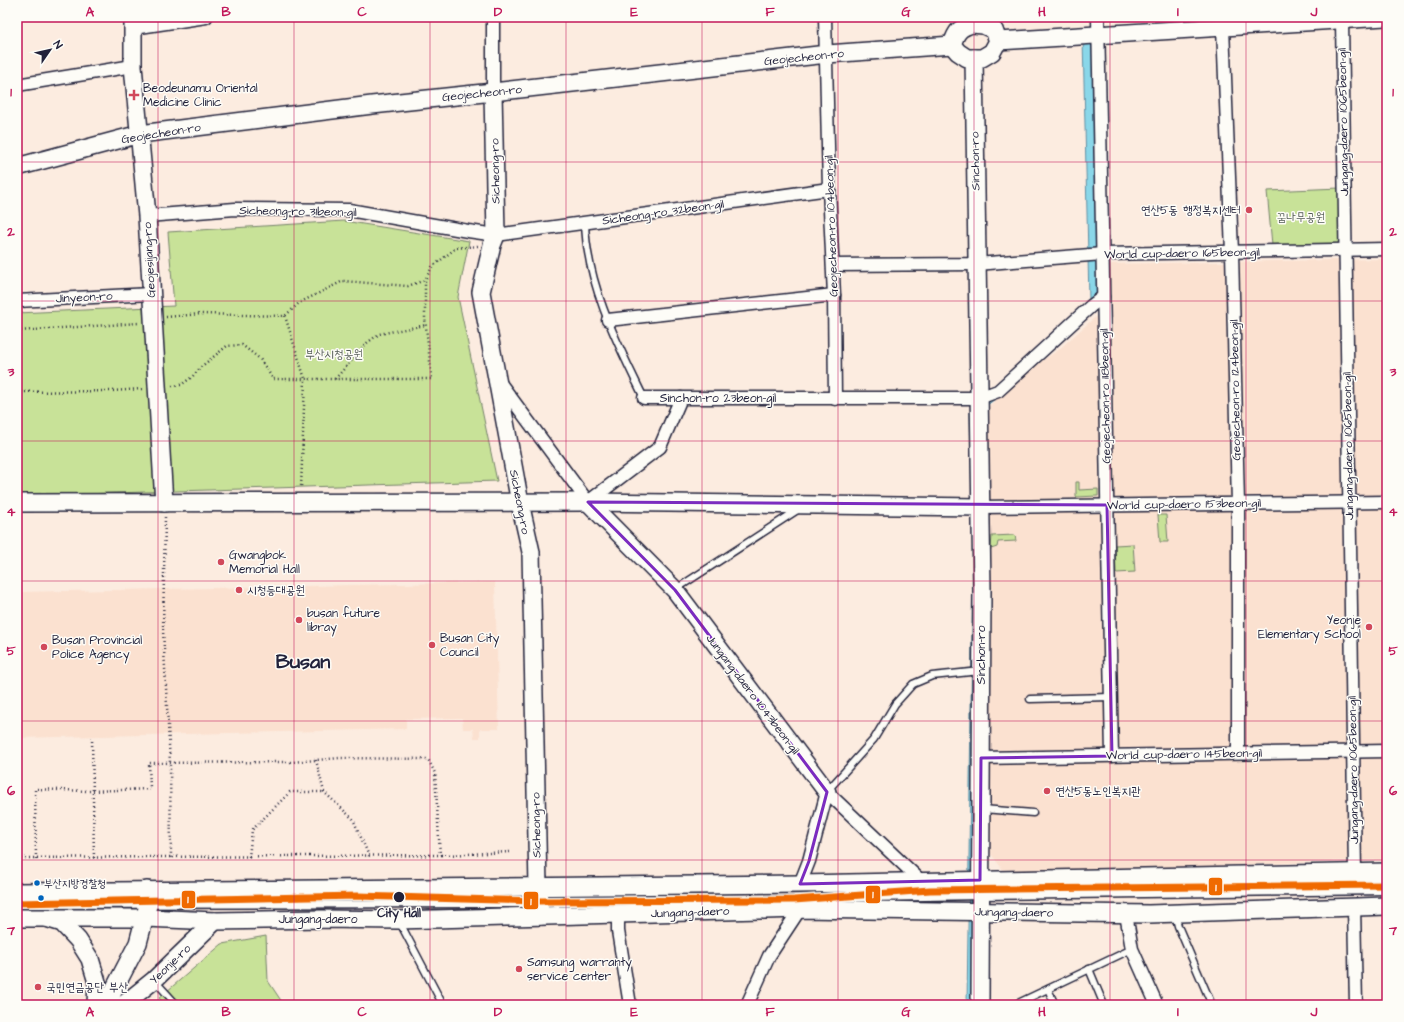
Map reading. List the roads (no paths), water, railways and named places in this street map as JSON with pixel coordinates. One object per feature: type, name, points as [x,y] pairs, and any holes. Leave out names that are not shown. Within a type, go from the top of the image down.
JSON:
[{"type":"main road","points":[[998,41],[1385,17]]},
{"type":"main road","points":[[972,21],[994,30],[998,41],[992,52],[982,58],[967,58],[958,52],[952,45],[955,36],[962,27],[972,21]]},
{"type":"main road","name":"Geojesijang-ro","points":[[133,23],[133,66],[147,216],[151,294],[146,321],[151,388],[164,503]]},
{"type":"main road","name":"Geojecheon-ro","points":[[17,167],[140,134],[364,106],[827,54],[952,45]]},
{"type":"main road","name":"Sinchon-ro","points":[[974,58],[981,507],[980,1005]]},
{"type":"main road","name":"Sicheong-ro","points":[[493,92],[494,240],[481,292],[520,503],[531,552],[538,887],[540,910]]},
{"type":"main road","points":[[17,503],[588,502],[804,506],[981,507]]},
{"type":"main road","name":"Jungang-daero 1043beon-gil","points":[[588,502],[675,590],[827,792]]},
{"type":"main road","name":"Jungang-daero","points":[[17,892],[147,904],[215,921],[322,919],[398,920],[540,910],[618,914],[800,909],[1355,872],[1387,872]]},
{"type":"main road","name":"Jungang-daero","points":[[17,918],[44,917],[147,904],[538,887],[921,881],[981,896],[1126,914],[1387,906]]},
{"type":"main road","points":[[106,1005],[138,943],[147,904]]},
{"type":"main road","points":[[44,917],[62,923],[78,940],[90,959],[97,982],[96,1005]]},
{"type":"main road","name":"Yeonje-ro","points":[[123,1005],[154,980],[215,921]]},
{"type":"street","points":[[133,23],[206,17]]},
{"type":"street","points":[[493,17],[493,92]]},
{"type":"street","name":"Geojecheon-ro 104beon-gil","points":[[826,17],[829,189],[834,295],[835,398]]},
{"type":"street","name":"Geojecheon-ro 118beon-gil","points":[[1098,17],[1112,756]]},
{"type":"street","name":"Jungang-daero 1065beon-gil","points":[[1342,20],[1355,872]]},
{"type":"street","name":"Geojecheon-ro 124beon-gil","points":[[1223,28],[1232,252],[1238,504],[1238,754]]},
{"type":"street","points":[[17,85],[133,66]]},
{"type":"street","name":"Sicheong-ro 32beon-gil","points":[[494,240],[585,223],[829,189]]},
{"type":"street","name":"Sicheong-ro 31beon-gil","points":[[147,216],[235,209],[349,210],[468,231],[494,240]]},
{"type":"street","name":"World cup-daero 165beon-gil","points":[[977,264],[1102,254],[1387,250]]},
{"type":"street","points":[[832,265],[977,264]]},
{"type":"street","name":"Jinyeon-ro","points":[[17,301],[151,294]]},
{"type":"street","points":[[608,320],[834,295]]},
{"type":"street","points":[[979,398],[998,391],[1091,306],[1103,297]]},
{"type":"street","name":"Jungang-daero 1043beon-gil","points":[[498,381],[588,502]]},
{"type":"street","name":"Sinchon-ro 23beon-gil","points":[[644,398],[979,398]]},
{"type":"street","points":[[588,502],[660,447],[681,398]]},
{"type":"street","name":"World cup-daero 153beon-gil","points":[[981,507],[1387,502]]},
{"type":"street","name":"World cup-daero 145beon-gil","points":[[981,758],[1387,751]]},
{"type":"street","points":[[800,884],[810,861],[827,792]]},
{"type":"street","name":"Jungang-daero 1043beon-gil","points":[[827,792],[921,881]]},
{"type":"street","points":[[1354,906],[1356,1005]]},
{"type":"street","points":[[747,1005],[769,956],[800,909]]},
{"type":"street","points":[[618,914],[618,931],[630,1005]]},
{"type":"street","points":[[1126,914],[1132,949],[1157,1005]]},
{"type":"lane","name":"Sinchon-ro 23beon-gil","points":[[585,223],[592,275],[608,320],[644,398]]},
{"type":"lane","points":[[675,590],[804,506]]},
{"type":"lane","points":[[827,792],[874,739],[895,704],[913,684],[932,676],[981,671]]},
{"type":"lane","points":[[1030,700],[1111,697]]},
{"type":"lane","points":[[980,808],[1033,813]]},
{"type":"lane","points":[[17,905],[147,904],[540,910],[981,896],[1387,891]]},
{"type":"lane","points":[[1175,912],[1178,926],[1212,1005]]},
{"type":"lane","points":[[398,920],[443,1005]]},
{"type":"lane","points":[[1014,1005],[1132,949]]},
{"type":"lane","points":[[1088,969],[1104,1005]]},
{"type":"lane","points":[[154,980],[177,1005]]},
{"type":"lane","points":[[1048,989],[1055,1005]]},
{"type":"water","points":[[1083,38],[1102,39],[1108,296],[1022,378],[986,406],[987,1005],[967,1005],[973,558],[970,412],[1089,300]]},
{"type":"place","name":"Beodeunamu Oriental Medicine Clinic","points":[[134,95]]},
{"type":"place","name":"연산5동 행정복지센터","points":[[1249,210]]},
{"type":"place","name":"Gwangbok Memorial Hall","points":[[221,562]]},
{"type":"place","name":"시청등대공원","points":[[239,590]]},
{"type":"place","name":"busan future libray","points":[[299,620]]},
{"type":"place","name":"Yeonje Elementary School","points":[[1369,627]]},
{"type":"place","name":"Busan City Council","points":[[432,645]]},
{"type":"place","name":"Busan Provincial Police Agency","points":[[44,647]]},
{"type":"place","name":"연산5동노인복지관","points":[[1047,791]]},
{"type":"place","name":"부산지방경찰청","points":[[37,883]]},
{"type":"place","name":"City Hall","points":[[399,897]]},
{"type":"place","name":"Samsung warranty service center","points":[[519,969]]},
{"type":"place","name":"국민연금공단 부산","points":[[38,987]]},
{"type":"district","name":"Busan","points":[[303,661]]},
{"type":"park label","name":"꿈나무공원","points":[[1301,217]]},
{"type":"park label","name":"부산시청공원","points":[[334,354]]}]
